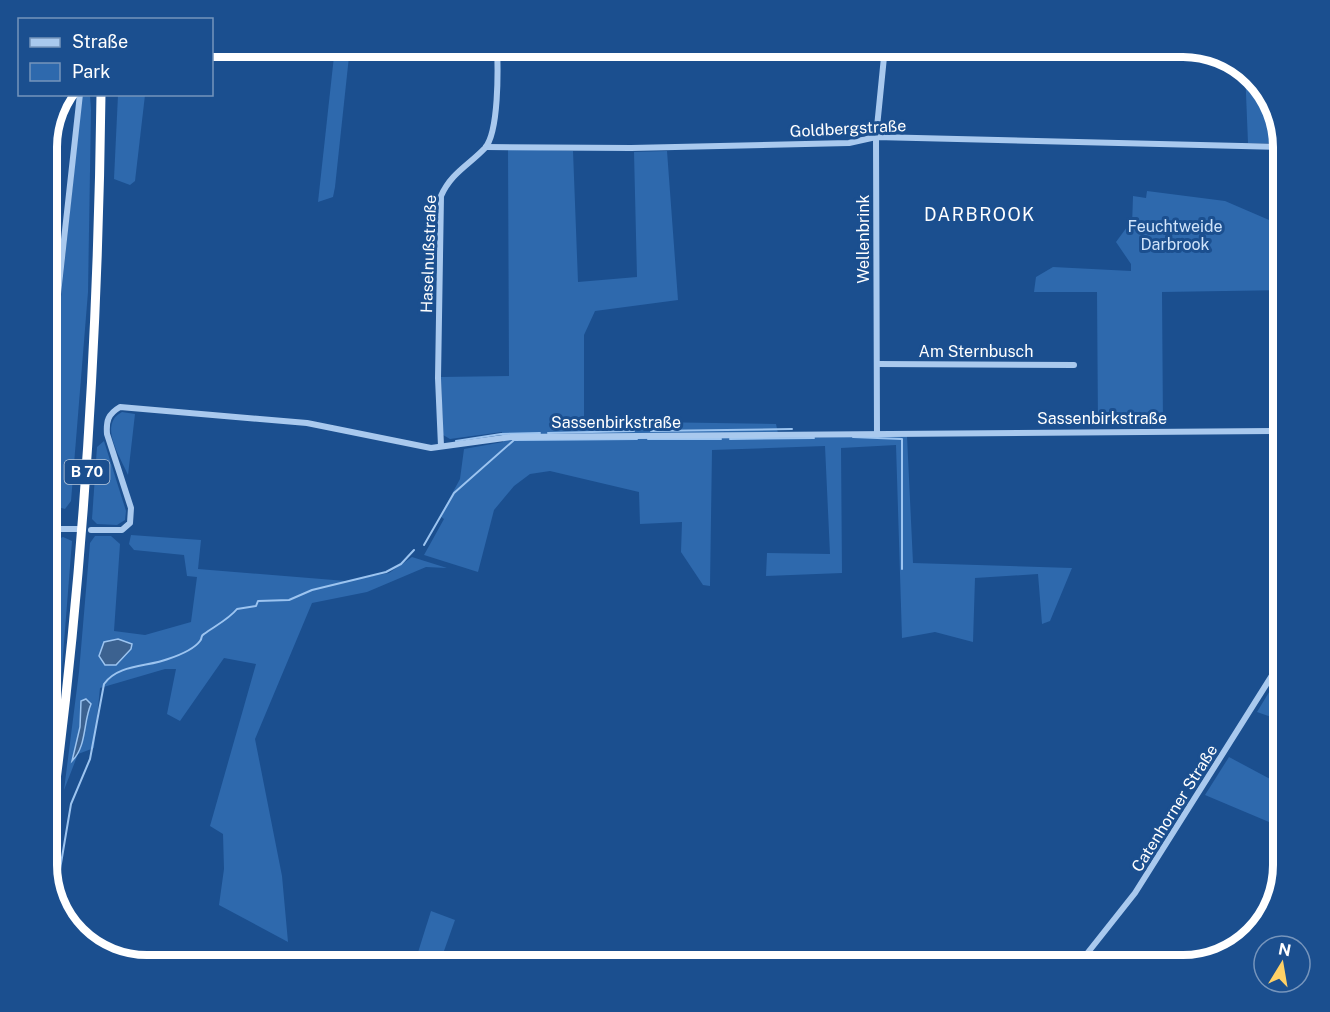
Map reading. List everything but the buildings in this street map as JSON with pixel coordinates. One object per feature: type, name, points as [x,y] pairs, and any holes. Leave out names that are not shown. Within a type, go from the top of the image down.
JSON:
[{"type":"highway","name":"B 70","points":[[57,758],[84,516],[96,305],[101,96]]},
{"type":"street","points":[[486,147],[495,105],[496,57]]},
{"type":"street","name":"Wellenbrink","points":[[877,432],[876,137],[884,57]]},
{"type":"street","points":[[57,303],[80,96]]},
{"type":"street","name":"Goldbergstraße","points":[[486,147],[631,148],[849,143],[876,137],[1273,147]]},
{"type":"street","name":"Haselnußstraße","points":[[441,446],[438,378],[441,196],[447,183],[486,147]]},
{"type":"street","name":"Am Sternbusch","points":[[877,364],[1074,365]]},
{"type":"street","name":"Sassenbirkstraße","points":[[91,530],[122,530],[130,523],[131,508],[107,434],[106,423],[111,412],[120,407],[307,423],[432,448],[511,437],[877,432],[1273,431]]},
{"type":"street","points":[[57,529],[77,529]]},
{"type":"street","name":"Catenhorner Straße","points":[[1087,955],[1136,893],[1273,675]]},
{"type":"green space","points":[[334,57],[349,57],[333,197],[318,202]]},
{"type":"green space","points":[[1246,83],[1264,107],[1273,143],[1248,143]]},
{"type":"green space","points":[[82,96],[90,96],[88,292],[71,501],[65,509],[57,506],[57,335]]},
{"type":"green space","points":[[118,96],[145,96],[135,181],[130,185],[114,179]]},
{"type":"green space","points":[[508,149],[573,151],[578,282],[637,277],[634,152],[667,151],[678,300],[595,311],[584,335],[584,421],[776,424],[779,438],[907,436],[913,563],[1072,568],[1050,621],[1042,624],[1038,574],[975,578],[973,642],[935,632],[902,638],[896,445],[841,448],[842,573],[766,576],[767,553],[830,554],[825,446],[712,450],[710,586],[703,585],[681,552],[682,522],[640,524],[639,492],[550,471],[530,474],[514,486],[494,510],[478,572],[424,555],[444,519],[440,516],[460,479],[464,449],[503,442],[502,432],[450,439],[443,435],[441,377],[509,376]]},
{"type":"green space","name":"Feuchtweide Darbrook","points":[[1147,191],[1225,201],[1273,222],[1273,290],[1162,292],[1163,426],[1098,426],[1097,292],[1034,292],[1036,277],[1053,267],[1131,271],[1131,264],[1116,242],[1127,227],[1132,226],[1133,196],[1146,198]]},
{"type":"green space","points":[[122,412],[135,414],[128,475],[116,450],[111,432],[115,417]]},
{"type":"green space","points":[[104,441],[126,511],[125,520],[117,525],[97,524],[92,519],[97,447]]},
{"type":"green space","points":[[131,535],[201,540],[198,569],[346,581],[389,573],[412,557],[447,568],[426,567],[367,592],[312,603],[255,739],[282,876],[288,942],[219,905],[224,869],[223,834],[210,826],[256,664],[224,658],[180,721],[167,714],[176,669],[165,669],[100,688],[94,748],[78,754],[64,790],[79,672],[90,543],[95,536],[111,536],[120,544],[114,631],[145,635],[191,622],[197,577],[187,576],[184,555],[134,550],[129,544]]},
{"type":"green space","points":[[63,537],[72,541],[57,731],[57,540]]},
{"type":"green space","points":[[1273,686],[1273,718],[1257,712]]},
{"type":"green space","points":[[1229,757],[1273,781],[1273,824],[1205,795]]},
{"type":"green space","points":[[431,911],[455,920],[443,955],[417,955]]},
{"type":"shaded area","points":[[118,639],[132,644],[131,649],[116,665],[105,665],[99,656],[104,642]]},
{"type":"shaded area","points":[[86,699],[91,704],[80,748],[72,761],[80,727],[81,701]]},
{"type":"waterway","points":[[651,431],[792,429]]},
{"type":"waterway","points":[[548,433],[634,431]]},
{"type":"waterway","points":[[456,441],[501,434],[540,433]]},
{"type":"waterway","points":[[853,437],[902,439],[902,569]]},
{"type":"waterway","points":[[730,439],[814,438]]},
{"type":"waterway","points":[[424,545],[454,493],[514,440],[637,439]]},
{"type":"waterway","points":[[648,439],[721,439]]},
{"type":"waterway","points":[[58,879],[71,804],[90,759],[104,684],[110,678],[125,669],[160,662],[185,652],[237,609],[256,606],[258,601],[289,600],[312,590],[386,572],[401,564],[414,550]]},
{"type":"district","name":"DARBROOK","points":[[980,215]]}]
